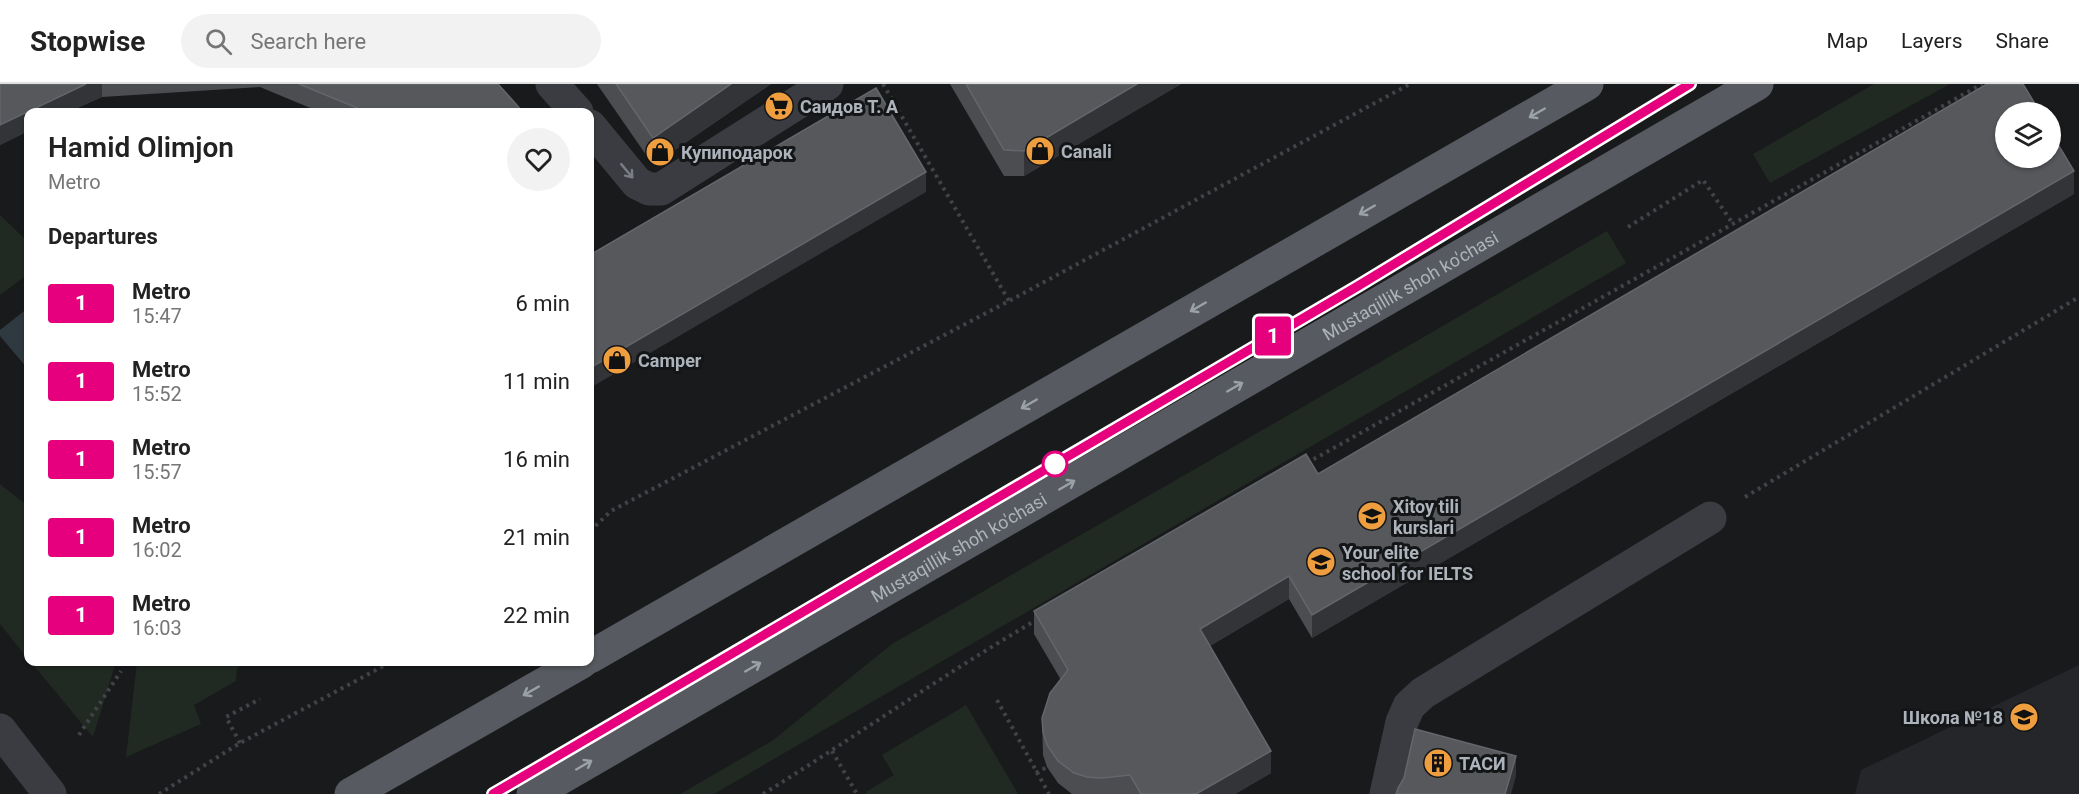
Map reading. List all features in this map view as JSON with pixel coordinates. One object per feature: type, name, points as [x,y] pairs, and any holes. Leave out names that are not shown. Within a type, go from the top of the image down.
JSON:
[{"type":"main road","points":[[594,655],[1587,84]]},
{"type":"main road","name":"Mustaqillik shoh ko'chasi","points":[[533,794],[1757,84]]},
{"type":"main road","points":[[351,794],[575,666]]},
{"type":"street","points":[[552,84],[573,108]]},
{"type":"street","points":[[594,131],[637,183],[649,189],[662,189],[827,84]]},
{"type":"street","points":[[1386,794],[1402,722],[1409,706],[1423,693],[1710,518]]},
{"type":"street","points":[[0,730],[51,794]]},
{"type":"path","points":[[883,84],[1009,301]]},
{"type":"path","points":[[594,527],[611,511],[1009,301],[1410,84]]},
{"type":"path","points":[[1298,468],[1982,84]]},
{"type":"path","points":[[1628,228],[1703,180],[1733,224]]},
{"type":"path","points":[[1710,518],[2079,297]]},
{"type":"path","points":[[763,794],[970,659],[1042,617]]},
{"type":"path","points":[[159,794],[240,743],[384,666]]},
{"type":"path","points":[[79,735],[121,671]]},
{"type":"path","points":[[240,743],[226,717],[260,699]]},
{"type":"path","points":[[997,700],[1049,794]]},
{"type":"path","points":[[832,751],[857,794]]},
{"type":"path","points":[[1036,773],[1047,767]]},
{"type":"shaded area","points":[[1874,84],[1950,84],[1770,183],[1753,154]]},
{"type":"shaded area","points":[[0,215],[24,238],[24,277],[0,295]]},
{"type":"shaded area","points":[[1607,231],[1626,263],[714,794],[680,794],[772,741],[892,644]]},
{"type":"shaded area","points":[[24,311],[24,364],[0,336],[0,330]]},
{"type":"shaded area","points":[[0,484],[24,503],[24,654],[0,624]]},
{"type":"shaded area","name":"Школа №18","points":[[2079,665],[2079,794],[1855,794],[1861,770]]},
{"type":"shaded area","points":[[34,666],[115,666],[93,737]]},
{"type":"shaded area","points":[[137,666],[241,666],[237,668],[236,681],[194,705],[201,724],[126,757]]},
{"type":"shaded area","points":[[966,705],[1018,794],[867,794],[866,792],[894,775],[882,755]]},
{"type":"building","points":[[0,84],[86,84],[36,108],[24,108],[24,114],[0,125]]},
{"type":"building","points":[[299,84],[498,84],[519,108],[357,108]]},
{"type":"building","points":[[616,84],[731,84],[653,138]]},
{"type":"building","points":[[966,84],[1137,84],[1024,151],[1004,150]]},
{"type":"building","points":[[1987,84],[2023,84],[2034,102],[1995,102],[1995,168],[2061,168],[2061,149],[2074,171],[1312,615],[1289,576],[1200,629],[1271,751],[1196,794],[1141,794],[1130,775],[1087,777],[1074,773],[1058,761],[1047,745],[1042,718],[1050,693],[1068,670],[1034,611],[1306,454],[1318,474]]},
{"type":"building","points":[[876,88],[926,172],[594,366],[594,253]]},
{"type":"building","name":"ТАСИ","points":[[1415,729],[1516,756],[1505,794],[1396,794],[1404,778]]},
{"type":"metro line","name":"1","points":[[493,794],[1358,286],[1690,84]]},
{"type":"place","name":"Саидов Т. А","points":[[779,106]]},
{"type":"place","name":"Canali","points":[[1040,151]]},
{"type":"place","name":"Купиподарок","points":[[660,152]]},
{"type":"place","name":"Camper","points":[[617,360]]},
{"type":"place","name":"Xitoy tili kurslari","points":[[1372,516]]},
{"type":"place","name":"Your elite school for IELTS","points":[[1321,562]]},
{"type":"place","name":"Школа №18","points":[[2024,717]]},
{"type":"place","name":"ТАСИ","points":[[1438,763]]}]
